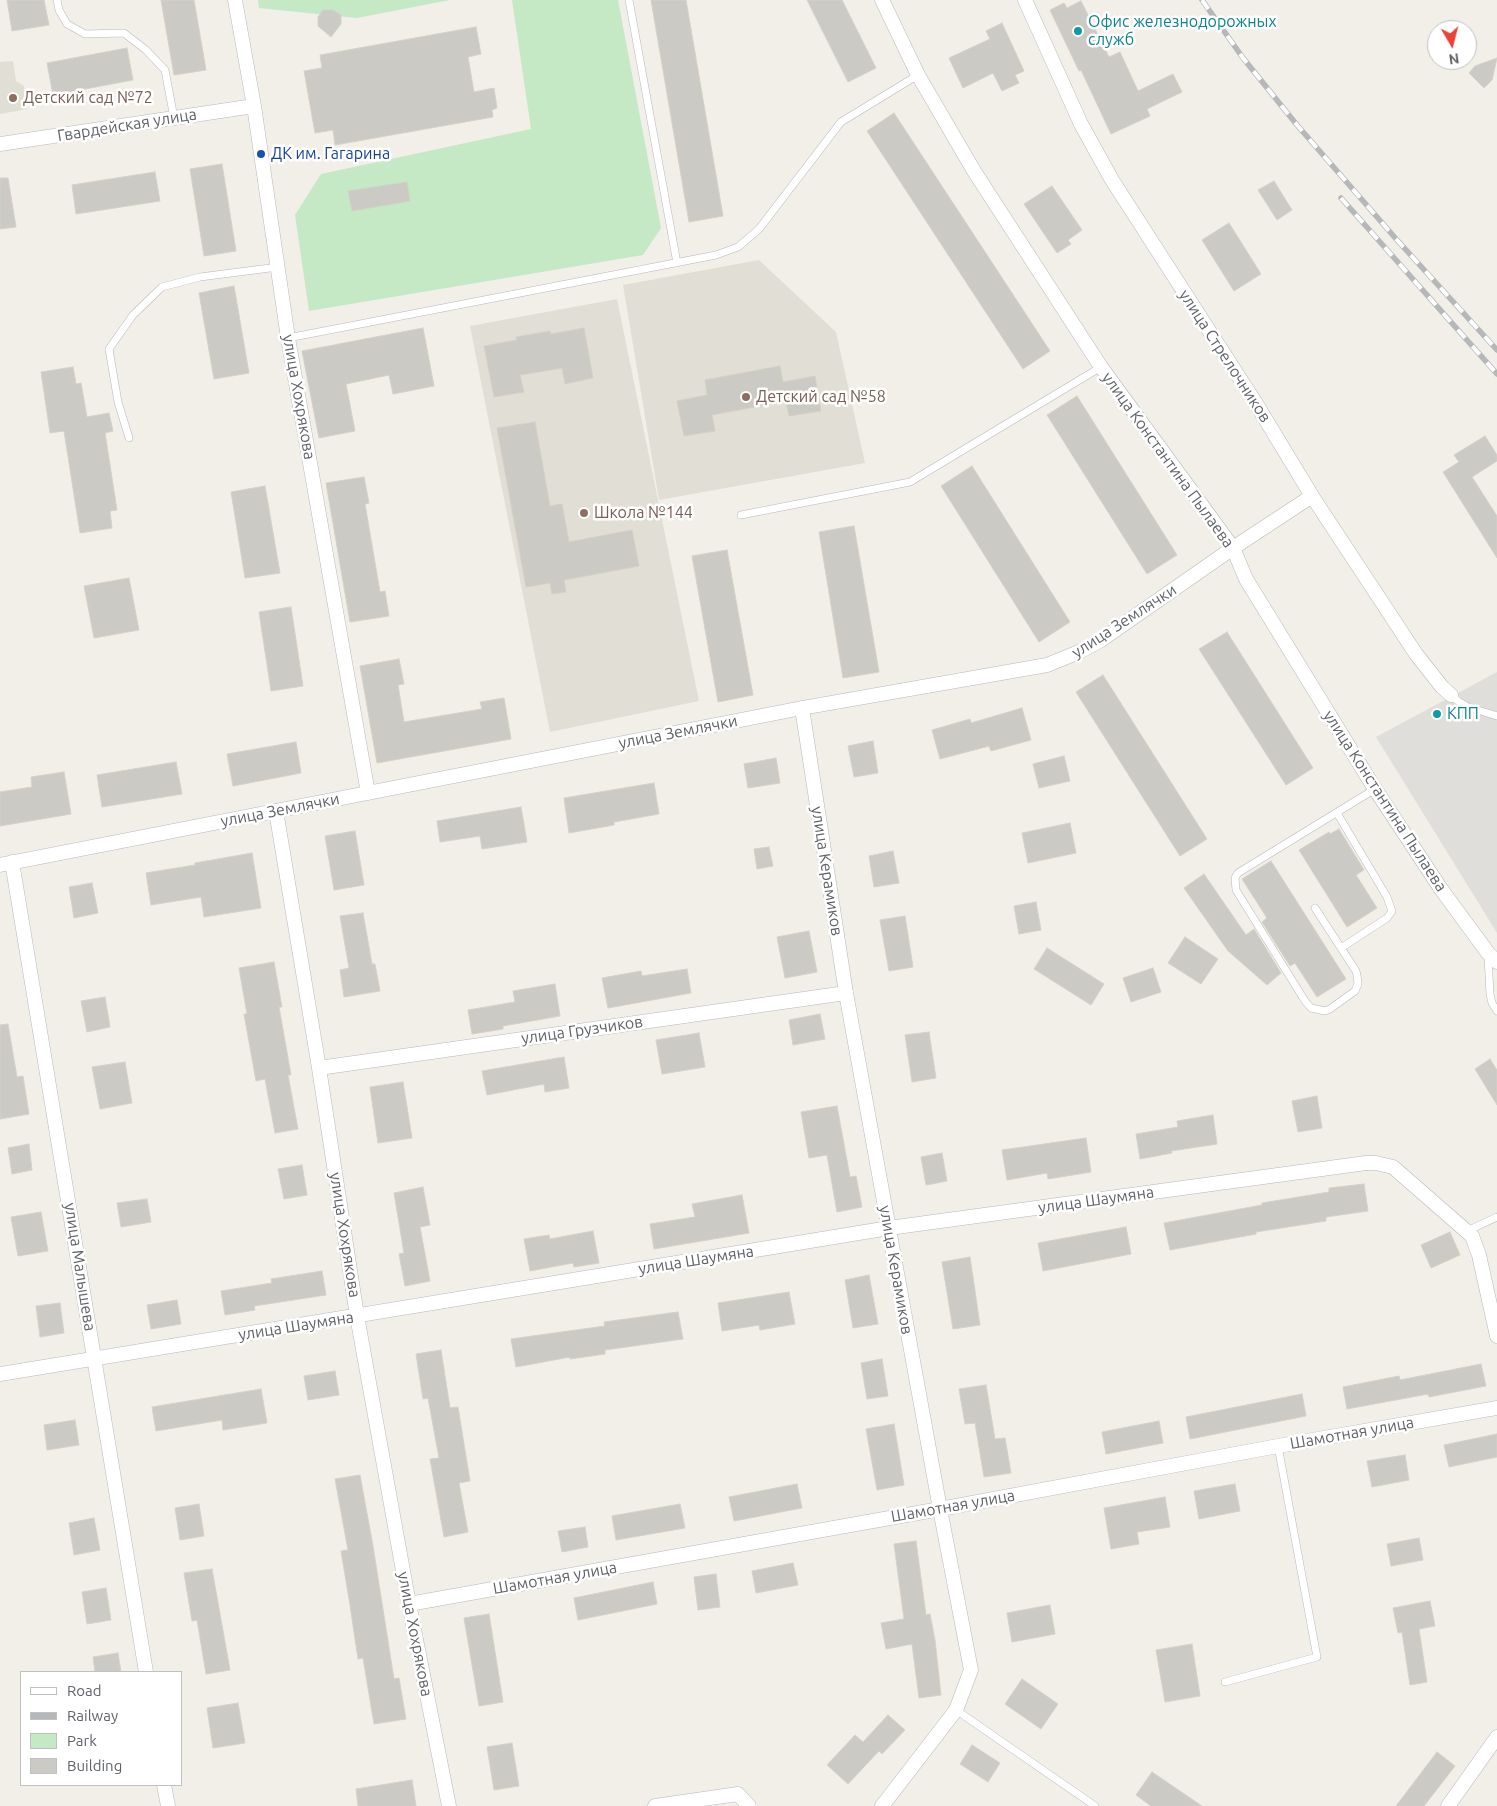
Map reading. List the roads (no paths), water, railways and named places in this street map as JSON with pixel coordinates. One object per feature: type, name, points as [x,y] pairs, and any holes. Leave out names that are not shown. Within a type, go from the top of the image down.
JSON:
[{"type":"street","name":"улица Хохрякова","points":[[235,0],[254,106],[288,338],[368,793]]},
{"type":"street","name":"улица Константина Пылаева","points":[[882,0],[918,75],[974,171],[1101,367],[1233,548],[1246,580],[1375,789],[1428,870],[1492,958]]},
{"type":"street","name":"улица Стрелочников","points":[[1025,0],[1081,124],[1101,162],[1255,402],[1312,496],[1429,672],[1451,695]]},
{"type":"street","name":"Гвардейская улица","points":[[0,144],[254,106]]},
{"type":"street","name":"улица Землячки","points":[[6,864],[802,708],[1047,665],[1064,659],[1101,640],[1233,548],[1312,496]]},
{"type":"street","name":"улица Керамиков","points":[[802,708],[846,993],[971,1670],[956,1710],[882,1806]]},
{"type":"street","name":"улица Хохрякова","points":[[276,811],[319,1068],[357,1316],[409,1604],[449,1806]]},
{"type":"street","name":"улица Малышева","points":[[6,864],[95,1360],[146,1671]]},
{"type":"street","name":"улица Грузчиков","points":[[319,1068],[846,993]]},
{"type":"street","name":"улица Шаумяна","points":[[0,1374],[95,1360],[889,1228],[1366,1163],[1376,1163],[1393,1168],[1467,1230]]},
{"type":"street","points":[[1467,1230],[1476,1244],[1497,1336]]},
{"type":"street","name":"Шамотная улица","points":[[409,1604],[1497,1408]]},
{"type":"street","points":[[1448,1806],[1497,1737]]},
{"type":"street","points":[[164,1786],[168,1806]]},
{"type":"street","points":[[655,1806],[738,1794],[749,1806]]},
{"type":"lane","points":[[57,0],[59,10],[67,24],[85,34],[124,33],[146,50],[165,70],[174,118]]},
{"type":"lane","points":[[629,0],[677,263]]},
{"type":"lane","points":[[288,338],[677,263],[716,255],[738,248],[759,229],[841,122],[918,75]]},
{"type":"lane","points":[[129,438],[118,402],[109,349],[133,315],[162,287],[200,277],[278,267]]},
{"type":"lane","points":[[741,515],[910,482],[1101,367]]},
{"type":"lane","points":[[1451,695],[1468,707],[1497,716]]},
{"type":"lane","points":[[1315,908],[1356,971],[1357,988],[1355,991],[1330,1009],[1318,1010],[1311,1008],[1305,1002],[1236,890],[1235,878],[1238,873],[1375,789]]},
{"type":"lane","points":[[1336,813],[1387,897],[1392,911],[1387,918],[1341,948]]},
{"type":"lane","points":[[1492,958],[1490,994],[1492,1003],[1497,1011]]},
{"type":"lane","points":[[1467,1230],[1497,1217]]},
{"type":"lane","points":[[1225,1682],[1317,1657],[1278,1446]]},
{"type":"lane","points":[[956,1710],[1096,1806]]},
{"type":"railway","points":[[1202,0],[1243,58],[1297,125],[1397,240],[1497,350]]},
{"type":"railway","points":[[1341,198],[1497,374]]},
{"type":"place","name":"Офис железнодорожных служб","points":[[1078,31]]},
{"type":"place","name":"Детский сад №72","points":[[13,98]]},
{"type":"place","name":"ДК им. Гагарина","points":[[261,154]]},
{"type":"place","name":"Детский сад №58","points":[[746,397]]},
{"type":"place","name":"Школа №144","points":[[584,513]]},
{"type":"place","name":"КПП","points":[[1437,714]]}]
